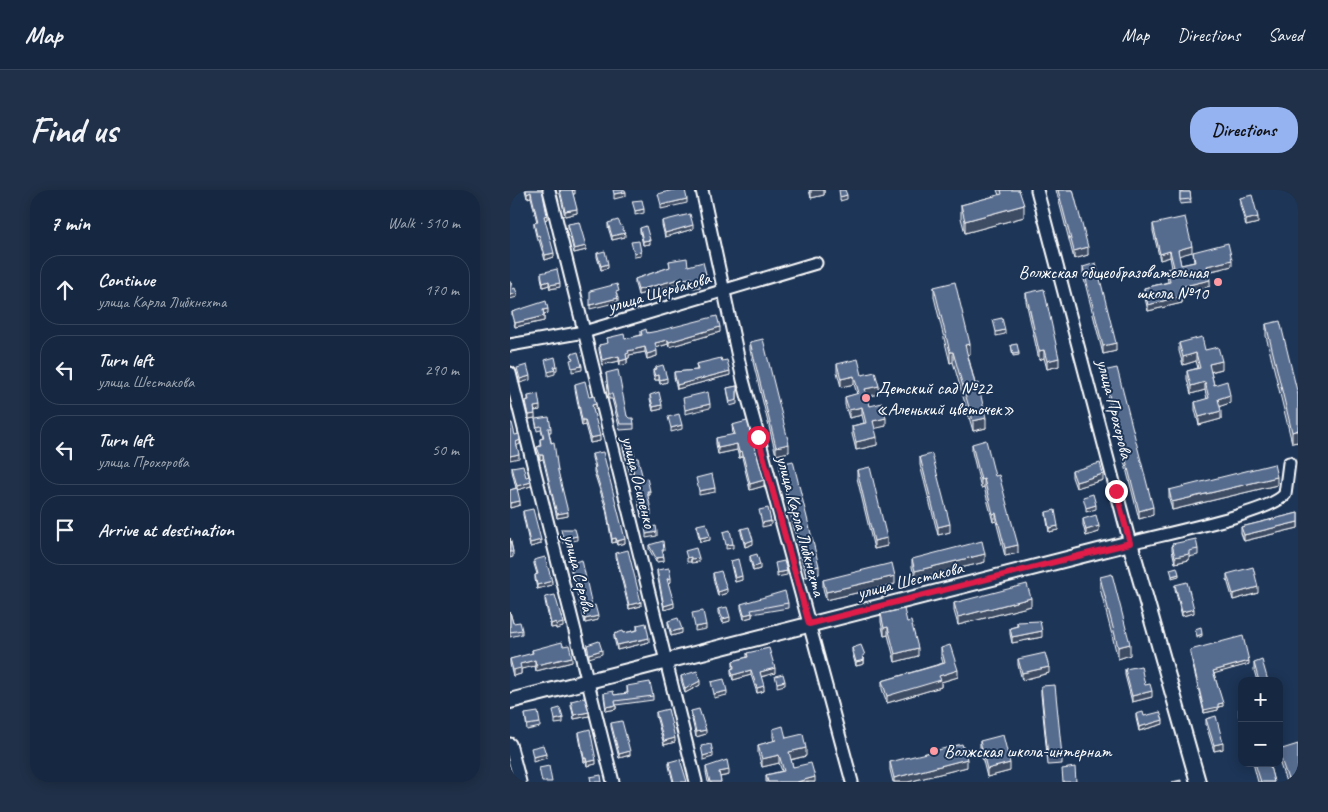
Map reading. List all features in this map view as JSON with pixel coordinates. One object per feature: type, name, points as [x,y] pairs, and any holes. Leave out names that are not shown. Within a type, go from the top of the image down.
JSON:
[{"type":"main road","name":"улица Шестакова","points":[[510,701],[1130,543]]},
{"type":"main road","name":"улица Прохорова","points":[[1130,543],[1198,782]]},
{"type":"street","name":"улица Осипенко","points":[[549,190],[696,782]]},
{"type":"street","name":"улица Карла Либкнехта","points":[[702,190],[743,380],[852,782]]},
{"type":"street","name":"улица Прохорова","points":[[1037,190],[1130,543]]},
{"type":"street","name":"улица Щербакова","points":[[510,345],[584,332],[816,263]]},
{"type":"street","name":"улица Серова","points":[[510,373],[613,782]]},
{"type":"street","name":"улица Шестакова","points":[[1130,543],[1251,512],[1277,502],[1285,494],[1289,463]]},
{"type":"street","points":[[510,744],[520,782]]},
{"type":"building","points":[[526,190],[542,190],[547,215],[544,216],[554,253],[545,255],[534,223],[538,222],[531,192],[527,194]]},
{"type":"building","points":[[560,190],[572,190],[577,209],[565,211]]},
{"type":"building","points":[[613,190],[625,190],[626,192],[614,194]]},
{"type":"building","points":[[673,190],[685,190],[687,199],[661,205],[658,194]]},
{"type":"building","points":[[839,190],[845,190],[847,195],[840,197]]},
{"type":"building","points":[[1001,190],[1019,190],[1024,205],[965,221],[961,205],[1002,194]]},
{"type":"building","points":[[1058,190],[1073,190],[1088,247],[1074,251]]},
{"type":"building","points":[[1180,192],[1190,192],[1191,199],[1180,200]]},
{"type":"building","points":[[1252,195],[1258,217],[1246,220],[1240,198]]},
{"type":"building","points":[[642,200],[644,209],[635,211],[632,201]]},
{"type":"building","points":[[690,214],[693,225],[665,233],[662,221]]},
{"type":"building","points":[[1185,217],[1192,246],[1178,250],[1181,265],[1195,262],[1193,252],[1228,243],[1232,260],[1207,266],[1210,280],[1180,287],[1182,296],[1148,305],[1144,288],[1170,282],[1167,269],[1174,267],[1170,251],[1160,254],[1153,224]]},
{"type":"building","points":[[618,220],[625,233],[612,236],[608,223]]},
{"type":"building","points":[[579,222],[586,246],[574,249],[568,224]]},
{"type":"building","points":[[646,226],[650,240],[643,241],[640,228]]},
{"type":"building","points":[[639,241],[641,252],[634,253],[631,242]]},
{"type":"building","points":[[605,251],[608,264],[601,266],[597,253]]},
{"type":"building","points":[[687,258],[688,266],[703,262],[706,274],[699,276],[700,282],[693,283],[692,278],[679,279],[638,290],[635,279],[670,267],[669,261]]},
{"type":"building","points":[[1096,263],[1116,343],[1103,346],[1083,267]]},
{"type":"building","points":[[557,269],[560,283],[550,285],[549,281],[543,283],[541,273]]},
{"type":"building","points":[[510,282],[513,289],[515,288],[517,293],[510,295]]},
{"type":"building","points":[[955,282],[970,344],[965,345],[975,384],[978,383],[986,418],[973,421],[953,352],[950,352],[934,287]]},
{"type":"building","points":[[617,284],[619,291],[616,292],[618,298],[590,305],[590,291]]},
{"type":"building","points":[[1044,289],[1059,358],[1047,361],[1044,350],[1039,351],[1026,293]]},
{"type":"building","points":[[546,301],[548,309],[543,310],[544,316],[515,323],[512,312]]},
{"type":"building","points":[[717,316],[720,327],[669,342],[668,340],[655,343],[657,351],[647,354],[645,347],[628,351],[629,353],[626,354],[627,359],[620,361],[619,356],[602,360],[599,345],[608,343],[607,338],[624,334],[625,339],[642,335],[641,331],[646,329],[647,333],[658,331]]},
{"type":"building","points":[[1002,318],[1005,330],[996,332],[993,320]]},
{"type":"building","points":[[1280,321],[1298,395],[1298,430],[1292,432],[1266,324]]},
{"type":"building","points":[[1202,337],[1205,350],[1218,347],[1222,361],[1209,364],[1214,385],[1227,381],[1230,395],[1218,399],[1221,411],[1199,417],[1195,402],[1209,398],[1205,382],[1191,386],[1187,371],[1200,368],[1196,353],[1183,357],[1179,343]]},
{"type":"building","points":[[763,339],[789,444],[776,447],[750,342]]},
{"type":"building","points":[[1017,344],[1019,353],[1013,354],[1011,345]]},
{"type":"building","points":[[578,352],[582,366],[572,368],[570,360],[573,359],[571,354]]},
{"type":"building","points":[[555,357],[557,366],[554,367],[555,370],[548,372],[545,360]]},
{"type":"building","points":[[721,358],[722,361],[727,360],[730,371],[677,385],[674,372],[698,370],[696,364]]},
{"type":"building","points":[[858,359],[862,375],[875,372],[879,386],[865,389],[870,406],[882,403],[886,418],[873,421],[877,437],[856,442],[852,426],[866,423],[862,407],[849,410],[845,397],[859,393],[854,376],[841,379],[837,364]]},
{"type":"building","points":[[527,365],[530,376],[520,379],[517,368]]},
{"type":"building","points":[[663,365],[667,378],[660,380],[659,375],[655,376],[653,370]]},
{"type":"building","points":[[1117,368],[1153,507],[1139,511],[1103,371]]},
{"type":"building","points":[[618,370],[627,416],[633,418],[634,424],[620,424],[612,394],[609,394],[606,373]]},
{"type":"building","points":[[585,381],[589,397],[594,396],[596,404],[592,405],[600,436],[590,438],[585,420],[582,420],[575,384]]},
{"type":"building","points":[[737,386],[737,400],[730,402],[727,388]]},
{"type":"building","points":[[659,392],[662,405],[653,407],[650,395]]},
{"type":"building","points":[[708,392],[710,404],[685,410],[683,398]]},
{"type":"building","points":[[538,394],[540,406],[534,407],[535,414],[529,415],[526,401],[529,400],[528,396]]},
{"type":"building","points":[[679,414],[682,425],[671,428],[668,417]]},
{"type":"building","points":[[549,417],[551,428],[548,428],[551,443],[554,442],[558,471],[568,512],[557,514],[543,455],[540,455],[537,447],[541,446],[540,439],[544,438],[541,426],[537,427],[535,419]]},
{"type":"building","points":[[747,421],[764,480],[750,484],[742,451],[739,452],[737,444],[718,448],[716,438],[735,434],[732,425]]},
{"type":"building","points":[[510,423],[512,423],[515,435],[519,434],[520,440],[516,442],[519,454],[510,456]]},
{"type":"building","points":[[986,440],[995,476],[999,475],[1018,545],[1005,548],[996,513],[993,514],[984,479],[981,480],[972,444]]},
{"type":"building","points":[[632,443],[635,458],[638,458],[643,479],[647,478],[650,491],[647,491],[651,510],[641,513],[633,469],[630,470],[623,445]]},
{"type":"building","points":[[603,452],[625,539],[617,541],[616,538],[612,539],[606,505],[594,468],[596,467],[592,454]]},
{"type":"building","points":[[932,454],[950,524],[938,527],[920,457]]},
{"type":"building","points":[[793,461],[819,566],[806,569],[780,464]]},
{"type":"building","points":[[1100,463],[1103,474],[1076,482],[1072,471]]},
{"type":"building","points":[[1274,464],[1277,477],[1172,502],[1169,490]]},
{"type":"building","points":[[523,465],[526,477],[529,476],[531,482],[517,486],[512,467]]},
{"type":"building","points":[[870,467],[887,538],[874,541],[857,470]]},
{"type":"building","points":[[712,474],[715,488],[699,491],[696,478]]},
{"type":"building","points":[[517,488],[520,501],[510,503],[510,490]]},
{"type":"building","points":[[1093,494],[1096,505],[1086,508],[1083,497]]},
{"type":"building","points":[[768,508],[771,521],[762,523],[759,510]]},
{"type":"building","points":[[533,509],[541,540],[530,543],[523,511]]},
{"type":"building","points":[[1055,510],[1058,526],[1049,528],[1046,512]]},
{"type":"building","points":[[1298,513],[1298,522],[1244,535],[1241,527]]},
{"type":"building","points":[[1096,515],[1099,526],[1086,530],[1083,519]]},
{"type":"building","points":[[706,523],[710,536],[700,538],[697,525]]},
{"type":"building","points":[[656,526],[657,532],[646,534],[645,528]]},
{"type":"building","points":[[749,527],[753,540],[745,543],[741,529]]},
{"type":"building","points":[[561,529],[575,529],[577,536],[563,539]]},
{"type":"building","points":[[730,530],[733,544],[726,545],[723,532]]},
{"type":"building","points":[[510,538],[513,552],[510,552]]},
{"type":"building","points":[[1196,539],[1198,549],[1189,551],[1189,554],[1175,557],[1172,544]]},
{"type":"building","points":[[663,541],[664,550],[662,550],[664,557],[656,558],[649,545]]},
{"type":"building","points":[[982,541],[985,554],[915,571],[912,559]]},
{"type":"building","points":[[696,548],[699,558],[687,558],[685,551]]},
{"type":"building","points":[[628,550],[641,602],[629,605],[616,553]]},
{"type":"building","points":[[757,554],[760,565],[753,567],[750,556]]},
{"type":"building","points":[[545,557],[552,581],[537,585],[535,575],[538,574],[534,560]]},
{"type":"building","points":[[738,559],[742,576],[735,578],[731,561]]},
{"type":"building","points":[[582,560],[592,606],[595,605],[598,616],[585,619],[570,563]]},
{"type":"building","points":[[784,561],[787,571],[777,573],[775,563]]},
{"type":"building","points":[[892,563],[895,576],[826,592],[823,580]]},
{"type":"building","points":[[1177,567],[1179,574],[1172,576],[1170,569]]},
{"type":"building","points":[[1253,567],[1258,587],[1233,594],[1227,574]]},
{"type":"building","points":[[669,568],[671,578],[667,579],[674,603],[664,606],[657,570]]},
{"type":"building","points":[[721,571],[727,589],[718,592],[713,573]]},
{"type":"building","points":[[1112,574],[1130,644],[1118,647],[1100,577]]},
{"type":"building","points":[[1187,582],[1194,609],[1182,612],[1175,585]]},
{"type":"building","points":[[1027,584],[1031,598],[958,617],[954,603]]},
{"type":"building","points":[[785,591],[788,603],[751,610],[752,613],[744,615],[741,604]]},
{"type":"building","points":[[555,595],[563,623],[556,625],[556,622],[551,624],[545,597]]},
{"type":"building","points":[[727,607],[730,617],[723,619],[718,609]]},
{"type":"building","points":[[904,609],[907,622],[911,621],[918,648],[895,654],[888,627],[884,628],[881,614]]},
{"type":"building","points":[[703,611],[706,625],[695,627],[692,613]]},
{"type":"building","points":[[510,612],[513,623],[520,622],[522,630],[510,632]]},
{"type":"building","points":[[678,618],[682,629],[671,632],[668,621]]},
{"type":"building","points":[[1040,621],[1042,631],[1012,637],[1010,628],[1018,626],[1017,622]]},
{"type":"building","points":[[646,623],[649,638],[617,645],[614,634],[638,630],[637,625]]},
{"type":"building","points":[[1201,627],[1202,634],[1197,636],[1195,629]]},
{"type":"building","points":[[1243,636],[1249,661],[1213,671],[1223,703],[1218,704],[1218,707],[1204,710],[1190,650]]},
{"type":"building","points":[[599,641],[602,650],[589,654],[587,645]]},
{"type":"building","points":[[562,642],[563,646],[569,645],[572,657],[536,665],[535,660],[520,664],[521,668],[513,670],[510,659],[533,653],[532,650]]},
{"type":"building","points":[[861,645],[865,655],[863,655],[864,660],[856,662],[852,648]]},
{"type":"building","points":[[950,645],[958,670],[939,676],[941,680],[887,696],[882,681],[945,663],[941,648]]},
{"type":"building","points":[[769,648],[775,668],[760,672],[764,686],[757,688],[751,670],[733,675],[731,669],[734,668],[733,661],[748,657],[747,653]]},
{"type":"building","points":[[1045,653],[1049,667],[1022,673],[1018,659]]},
{"type":"building","points":[[1262,660],[1267,677],[1258,677],[1254,663]]},
{"type":"building","points":[[1141,666],[1145,685],[1150,684],[1152,691],[1132,696],[1125,669]]},
{"type":"building","points":[[697,671],[700,681],[685,689],[681,676]]},
{"type":"building","points":[[783,674],[785,681],[777,683],[775,676]]},
{"type":"building","points":[[724,679],[727,691],[714,694],[711,682]]},
{"type":"building","points":[[650,682],[653,696],[615,701],[616,705],[606,707],[604,693],[613,691],[614,695],[628,693],[627,686]]},
{"type":"building","points":[[1055,685],[1062,756],[1048,757],[1041,686]]},
{"type":"building","points":[[583,698],[589,712],[574,715],[571,701]]},
{"type":"building","points":[[560,708],[563,718],[555,720],[553,710]]},
{"type":"building","points":[[668,709],[675,738],[664,741],[656,712]]},
{"type":"building","points":[[699,709],[706,730],[696,732],[691,711]]},
{"type":"building","points":[[538,712],[540,723],[527,725],[525,714]]},
{"type":"building","points":[[1143,712],[1144,716],[1160,712],[1163,720],[1139,727],[1136,714]]},
{"type":"building","points":[[1216,716],[1223,743],[1214,745],[1206,719]]},
{"type":"building","points":[[622,721],[630,751],[619,754],[611,723]]},
{"type":"building","points":[[783,726],[786,738],[803,734],[806,748],[789,752],[793,767],[811,763],[815,777],[797,782],[768,782],[766,775],[784,771],[779,755],[762,759],[758,745],[776,740],[773,729]]},
{"type":"building","points":[[590,729],[596,760],[587,762],[586,758],[584,758],[579,732]]},
{"type":"building","points":[[1003,735],[1010,763],[987,769],[980,741]]},
{"type":"building","points":[[711,744],[713,753],[703,756],[701,746]]},
{"type":"building","points":[[962,744],[967,759],[894,778],[890,762]]},
{"type":"building","points":[[1298,744],[1298,782],[1289,782],[1283,765],[1283,749]]},
{"type":"building","points":[[543,745],[546,754],[533,757],[531,748]]},
{"type":"building","points":[[680,759],[687,782],[674,782],[669,762]]},
{"type":"building","points":[[727,760],[729,770],[719,772],[721,782],[710,782],[706,767]]},
{"type":"building","points":[[549,766],[552,782],[542,782],[539,768]]},
{"type":"building","points":[[1075,767],[1076,782],[1063,782],[1062,769]]},
{"type":"building","points":[[1256,767],[1270,767],[1274,782],[1261,782]]},
{"type":"building","points":[[601,775],[602,782],[591,782],[590,777]]},
{"type":"place","name":"Волжская общеобразовательная школа №10","points":[[1218,282]]},
{"type":"place","name":"Детский сад №22 «Аленький цветочек»","points":[[866,398]]},
{"type":"place","name":"Волжская школа-интернат","points":[[934,751]]},
{"type":"route","points":[[758,437],[809,624],[1130,543],[1116,491]]}]
